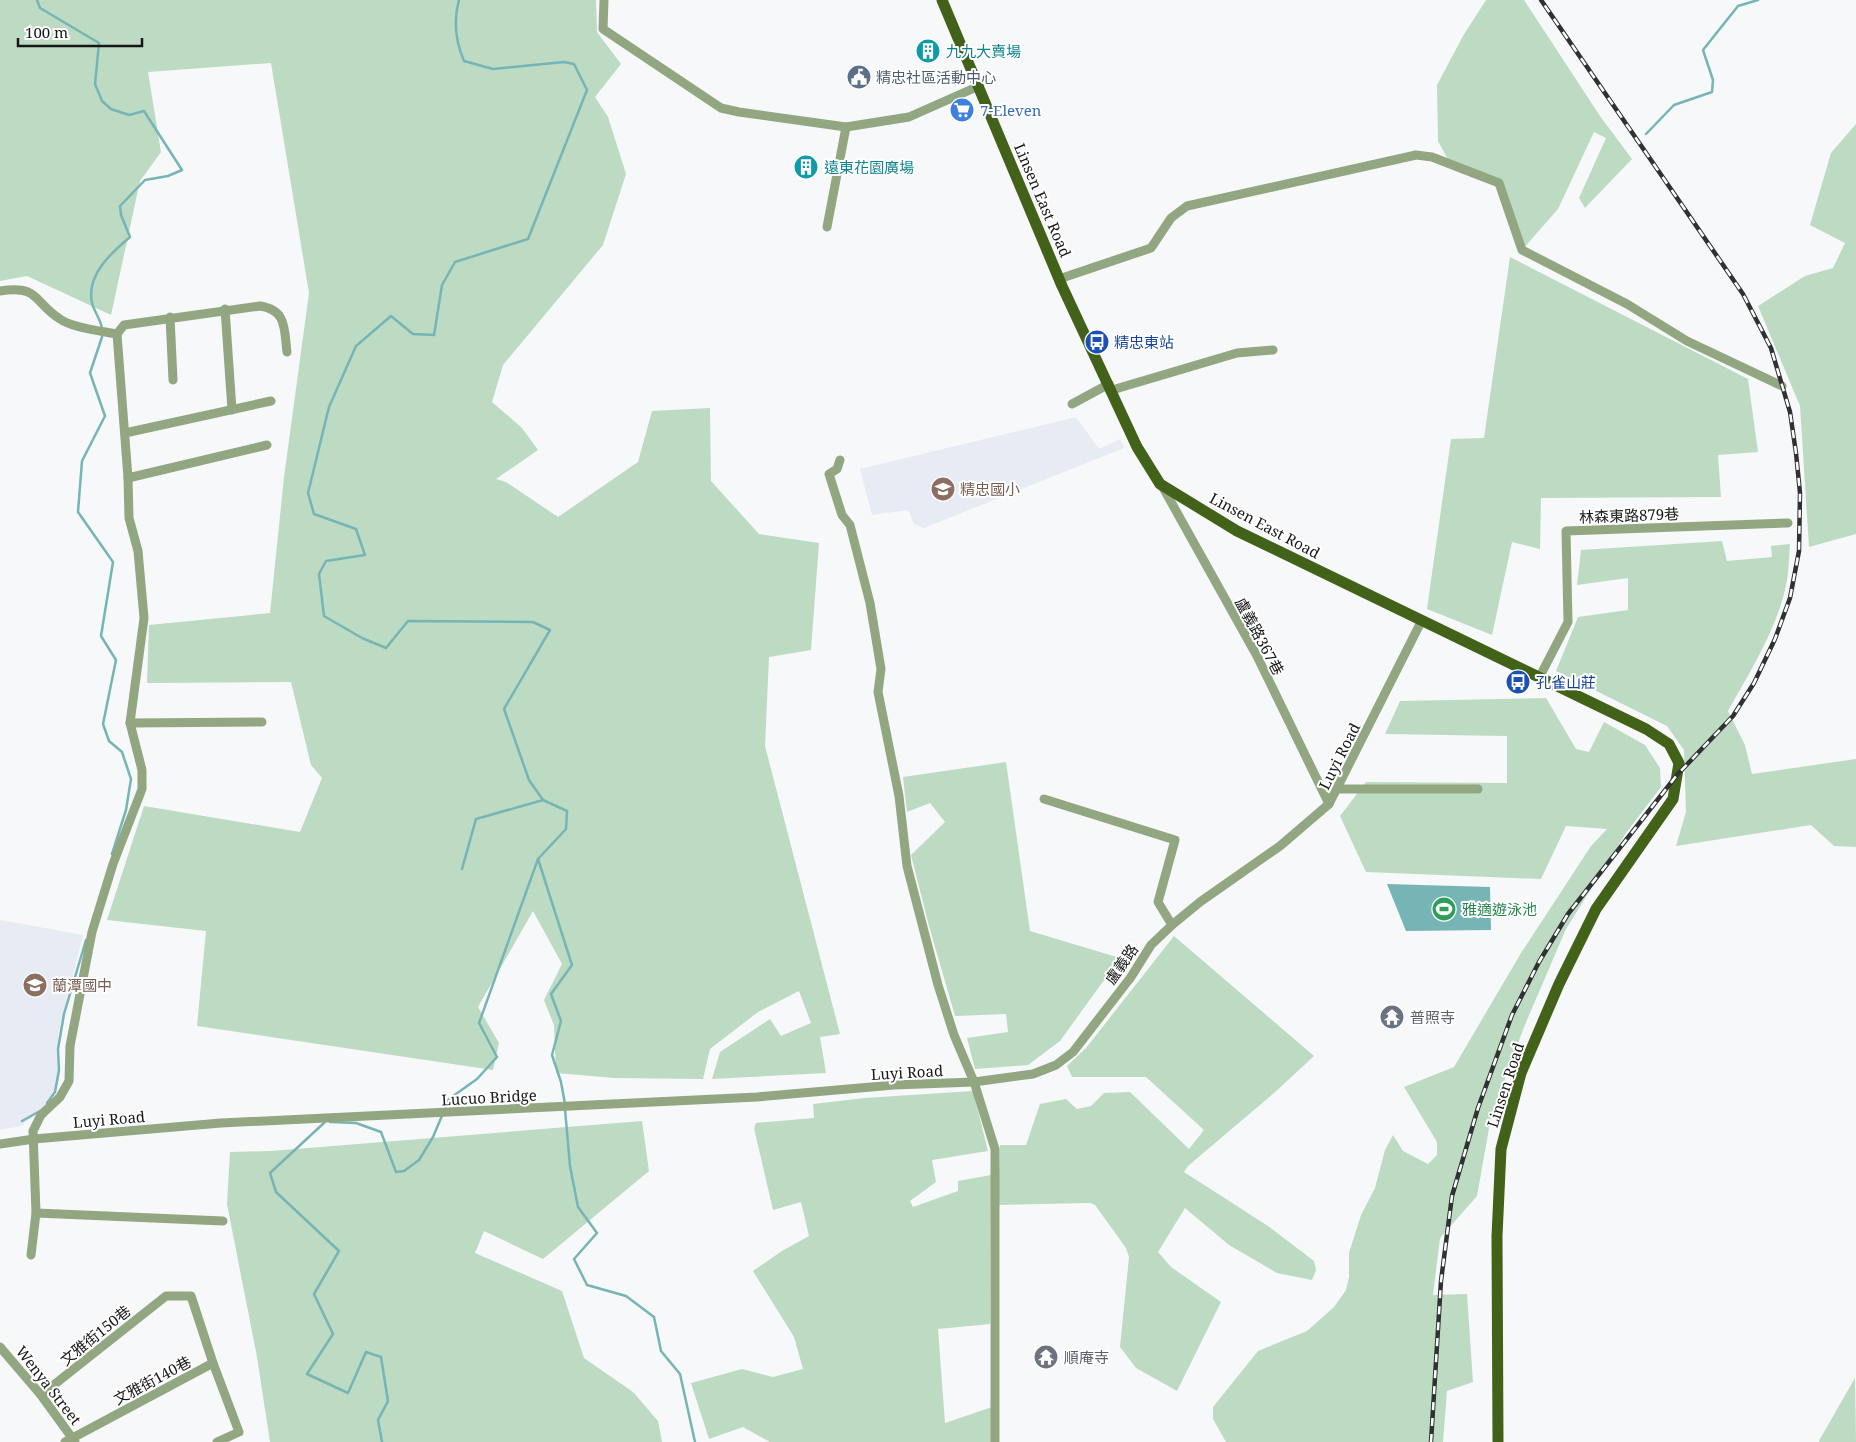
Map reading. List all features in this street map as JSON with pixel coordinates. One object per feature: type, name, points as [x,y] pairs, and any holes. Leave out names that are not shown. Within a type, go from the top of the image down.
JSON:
[{"type":"main road","name":"Linsen East Road","points":[[942,0],[1059,279],[1137,447],[1160,484],[1237,531],[1646,729],[1669,744],[1679,763],[1677,774]]},
{"type":"main road","name":"Linsen Road","points":[[1498,1442],[1497,1236],[1503,1140],[1521,1074],[1559,984],[1596,908],[1673,799],[1677,774]]},
{"type":"street","points":[[604,0],[603,28],[721,108],[846,127],[909,117],[979,86]]},
{"type":"street","points":[[827,227],[846,127]]},
{"type":"street","points":[[1059,279],[1151,248],[1171,218],[1187,206],[1416,154],[1432,157],[1499,183],[1522,250],[1627,304],[1687,341],[1782,386]]},
{"type":"street","points":[[0,291],[25,290],[38,298],[60,320],[117,334]]},
{"type":"street","points":[[31,1254],[36,1213],[33,1131],[41,1115],[60,1097],[69,1081],[70,1046],[92,932],[113,864],[142,789],[142,770],[130,723],[144,618],[138,551],[129,518],[128,478],[117,334],[124,325],[225,309],[260,306],[272,308],[279,313],[284,325],[287,352]]},
{"type":"street","points":[[225,309],[232,410]]},
{"type":"street","points":[[170,317],[173,380]]},
{"type":"street","points":[[1072,404],[1110,387],[1237,353],[1273,350]]},
{"type":"street","points":[[125,433],[271,401]]},
{"type":"street","points":[[128,478],[267,445]]},
{"type":"street","points":[[840,460],[837,469],[829,474],[842,515],[850,525],[870,603],[881,669],[878,692],[899,796],[908,866],[938,985],[954,1035],[974,1082],[995,1149],[995,1442]]},
{"type":"street","name":"盧義路367巷","points":[[1160,484],[1257,656],[1329,804]]},
{"type":"street","name":"林森東路879巷","points":[[1539,678],[1568,622],[1566,531],[1788,523]]},
{"type":"street","name":"Luyi Road","points":[[757,1097],[894,1085],[974,1082],[1033,1074],[1056,1065],[1073,1052],[1131,977],[1152,945],[1172,925],[1200,902],[1280,846],[1329,804],[1422,622]]},
{"type":"street","points":[[130,723],[262,722]]},
{"type":"street","points":[[1337,789],[1478,790]]},
{"type":"street","points":[[1044,799],[1174,840],[1158,902],[1172,925]]},
{"type":"street","name":"Lucuo Bridge","points":[[221,1123],[757,1097]]},
{"type":"street","name":"Luyi Road","points":[[0,1144],[34,1139],[221,1123]]},
{"type":"street","points":[[36,1213],[223,1221]]},
{"type":"street","name":"文雅街140巷","points":[[71,1441],[213,1363],[191,1296],[166,1296]]},
{"type":"street","name":"文雅街150巷","points":[[42,1395],[166,1296]]},
{"type":"street","name":"Wenya Street","points":[[0,1347],[42,1395],[71,1441]]},
{"type":"street","points":[[213,1363],[239,1432],[217,1442]]},
{"type":"shaded area","name":"精忠國小","points":[[1076,417],[1099,449],[1120,439],[1124,448],[924,528],[914,524],[908,510],[872,515],[860,469]]},
{"type":"shaded area","name":"蘭潭國中","points":[[0,920],[83,935],[58,1035],[59,1082],[43,1108],[21,1126],[0,1130]]},
{"type":"green space","points":[[0,0],[596,0],[597,32],[621,64],[595,97],[608,117],[626,174],[603,245],[503,365],[492,402],[522,428],[538,450],[496,479],[506,482],[558,517],[638,462],[652,411],[710,408],[711,481],[759,534],[819,543],[811,650],[769,657],[765,746],[840,1034],[820,1037],[826,1073],[712,1079],[720,1052],[770,1019],[781,1036],[811,1023],[799,991],[758,1012],[710,1049],[703,1079],[615,1078],[556,1073],[554,1025],[544,1000],[562,964],[533,911],[478,1007],[499,1043],[493,1070],[197,1026],[206,931],[107,920],[144,806],[300,832],[322,778],[311,765],[291,682],[147,683],[149,625],[270,613],[284,477],[309,293],[271,63],[148,72],[161,152],[140,181],[111,315],[27,276],[0,281]]},
{"type":"green space","points":[[1486,0],[1524,0],[1600,116],[1632,159],[1585,208],[1579,198],[1606,138],[1594,132],[1558,209],[1522,250],[1499,183],[1451,165],[1438,141],[1437,85],[1463,36]]},
{"type":"green space","points":[[1856,124],[1856,534],[1809,547],[1800,406],[1758,306],[1805,276],[1833,268],[1845,243],[1810,225],[1831,153]]},
{"type":"green space","points":[[1510,257],[1748,379],[1758,452],[1718,455],[1721,497],[1541,498],[1540,549],[1512,542],[1492,635],[1427,609],[1451,439],[1484,438]]},
{"type":"green space","points":[[1722,541],[1727,561],[1772,557],[1771,546],[1790,544],[1787,580],[1778,614],[1755,664],[1728,711],[1745,745],[1752,774],[1856,759],[1856,847],[1834,846],[1811,825],[1676,846],[1686,812],[1684,750],[1667,726],[1556,671],[1578,617],[1628,610],[1628,578],[1577,585],[1581,550]]},
{"type":"green space","points":[[1546,698],[1576,749],[1589,752],[1604,722],[1645,745],[1660,768],[1661,787],[1626,833],[1566,929],[1524,1027],[1491,1117],[1477,1196],[1440,1238],[1433,1295],[1467,1294],[1473,1382],[1447,1391],[1443,1442],[1226,1442],[1213,1419],[1213,1407],[1258,1351],[1307,1331],[1334,1307],[1346,1290],[1349,1277],[1349,1253],[1361,1215],[1375,1188],[1385,1150],[1393,1135],[1403,1151],[1428,1164],[1437,1155],[1437,1142],[1404,1087],[1454,1067],[1521,953],[1591,846],[1607,829],[1566,826],[1541,879],[1366,872],[1340,816],[1366,782],[1507,783],[1507,736],[1385,734],[1400,701]]},
{"type":"green space","points":[[1006,762],[1030,931],[1120,958],[1060,1041],[1028,1065],[975,1069],[967,1038],[1008,1032],[1006,1014],[955,1016],[911,855],[945,822],[930,803],[907,812],[903,777]]},
{"type":"green space","points":[[1174,936],[1314,1056],[1274,1093],[1188,1166],[1184,1172],[1268,1226],[1314,1261],[1316,1270],[1312,1280],[1277,1273],[1229,1245],[1185,1208],[1158,1252],[1171,1267],[1221,1302],[1177,1391],[1136,1368],[1120,1347],[1129,1257],[1126,1248],[1095,1205],[1090,1203],[998,1205],[1000,1145],[1026,1145],[1040,1104],[1066,1099],[1077,1109],[1091,1106],[1104,1093],[1130,1092],[1189,1149],[1204,1130],[1146,1077],[1072,1077],[1067,1066],[1086,1048]]},
{"type":"green space","points":[[973,1091],[988,1151],[932,1160],[936,1182],[910,1201],[913,1207],[958,1191],[958,1181],[991,1175],[990,1324],[938,1329],[945,1423],[992,1407],[991,1442],[770,1442],[743,1427],[709,1439],[691,1383],[742,1369],[773,1377],[803,1369],[794,1337],[753,1271],[782,1251],[809,1236],[801,1202],[773,1210],[754,1128],[756,1123],[814,1118],[813,1104],[865,1098]]},
{"type":"green space","points":[[642,1121],[649,1171],[543,1259],[484,1231],[475,1253],[562,1291],[584,1358],[633,1392],[658,1421],[662,1442],[270,1442],[257,1357],[227,1204],[230,1152],[271,1151]]},
{"type":"green space","points":[[1855,1378],[1856,1442],[1819,1442],[1820,1439]]},
{"type":"water","name":"雅適遊泳池","points":[[1387,884],[1490,887],[1491,930],[1406,931]]},
{"type":"waterway","points":[[37,0],[40,8],[99,43],[95,84],[102,101],[111,109],[129,115],[144,111],[182,170],[168,176],[145,180],[120,206],[121,215],[130,237],[115,250],[96,274],[91,293],[92,303],[102,329]]},
{"type":"waterway","points":[[330,1122],[356,1123],[381,1132],[396,1172],[404,1171],[419,1160],[433,1137],[449,1099],[477,1079],[497,1057],[479,1023],[538,859],[566,829],[567,811],[543,800],[529,780],[504,709],[550,630],[533,622],[408,621],[386,648],[362,638],[324,616],[319,574],[326,561],[365,555],[356,529],[314,514],[308,493],[329,407],[356,346],[391,316],[413,334],[434,335],[442,285],[455,262],[528,239],[587,90],[574,64],[564,62],[493,69],[464,61],[456,31],[459,0]]},
{"type":"waterway","points":[[1646,134],[1674,105],[1712,92],[1713,80],[1703,50],[1738,6],[1758,0]]},
{"type":"waterway","points":[[103,334],[90,373],[105,416],[82,461],[78,512],[113,562],[101,636],[116,660],[103,724],[109,741],[122,752],[131,779],[126,810],[112,854]]},
{"type":"waterway","points":[[462,869],[476,819],[543,800]]},
{"type":"waterway","points":[[538,859],[572,965],[551,994],[561,1021],[552,1055],[561,1082],[565,1104]]},
{"type":"waterway","points":[[47,1103],[55,1092],[59,1070],[58,1049],[64,1014],[86,940]]},
{"type":"waterway","points":[[565,1109],[570,1166],[578,1207],[597,1233],[574,1259],[587,1285],[626,1296],[654,1317],[661,1351],[680,1374],[695,1442]]},
{"type":"waterway","points":[[22,1121],[40,1111]]},
{"type":"waterway","points":[[325,1122],[270,1173],[276,1192],[339,1251],[314,1294],[333,1334],[307,1374],[348,1393],[366,1352],[381,1357],[388,1401],[378,1420],[382,1442]]},
{"type":"railway","points":[[1431,1442],[1441,1281],[1452,1196],[1478,1108],[1512,1015],[1539,962],[1568,914],[1677,775],[1733,716],[1754,683],[1775,639],[1790,598],[1799,551],[1800,493],[1796,453],[1790,412],[1771,348],[1743,294],[1541,0]]},
{"type":"place","name":"九九大賣場","points":[[928,51]]},
{"type":"place","name":"精忠社區活動中心","points":[[859,77]]},
{"type":"place","name":"7-Eleven","points":[[962,110]]},
{"type":"place","name":"遠東花園廣場","points":[[806,167]]},
{"type":"place","name":"精忠東站","points":[[1097,342]]},
{"type":"place","name":"精忠國小","points":[[943,489]]},
{"type":"place","name":"孔雀山莊","points":[[1518,682]]},
{"type":"place","name":"雅適遊泳池","points":[[1444,909]]},
{"type":"place","name":"蘭潭國中","points":[[35,985]]},
{"type":"place","name":"普照寺","points":[[1392,1017]]},
{"type":"place","name":"順庵寺","points":[[1046,1357]]}]
